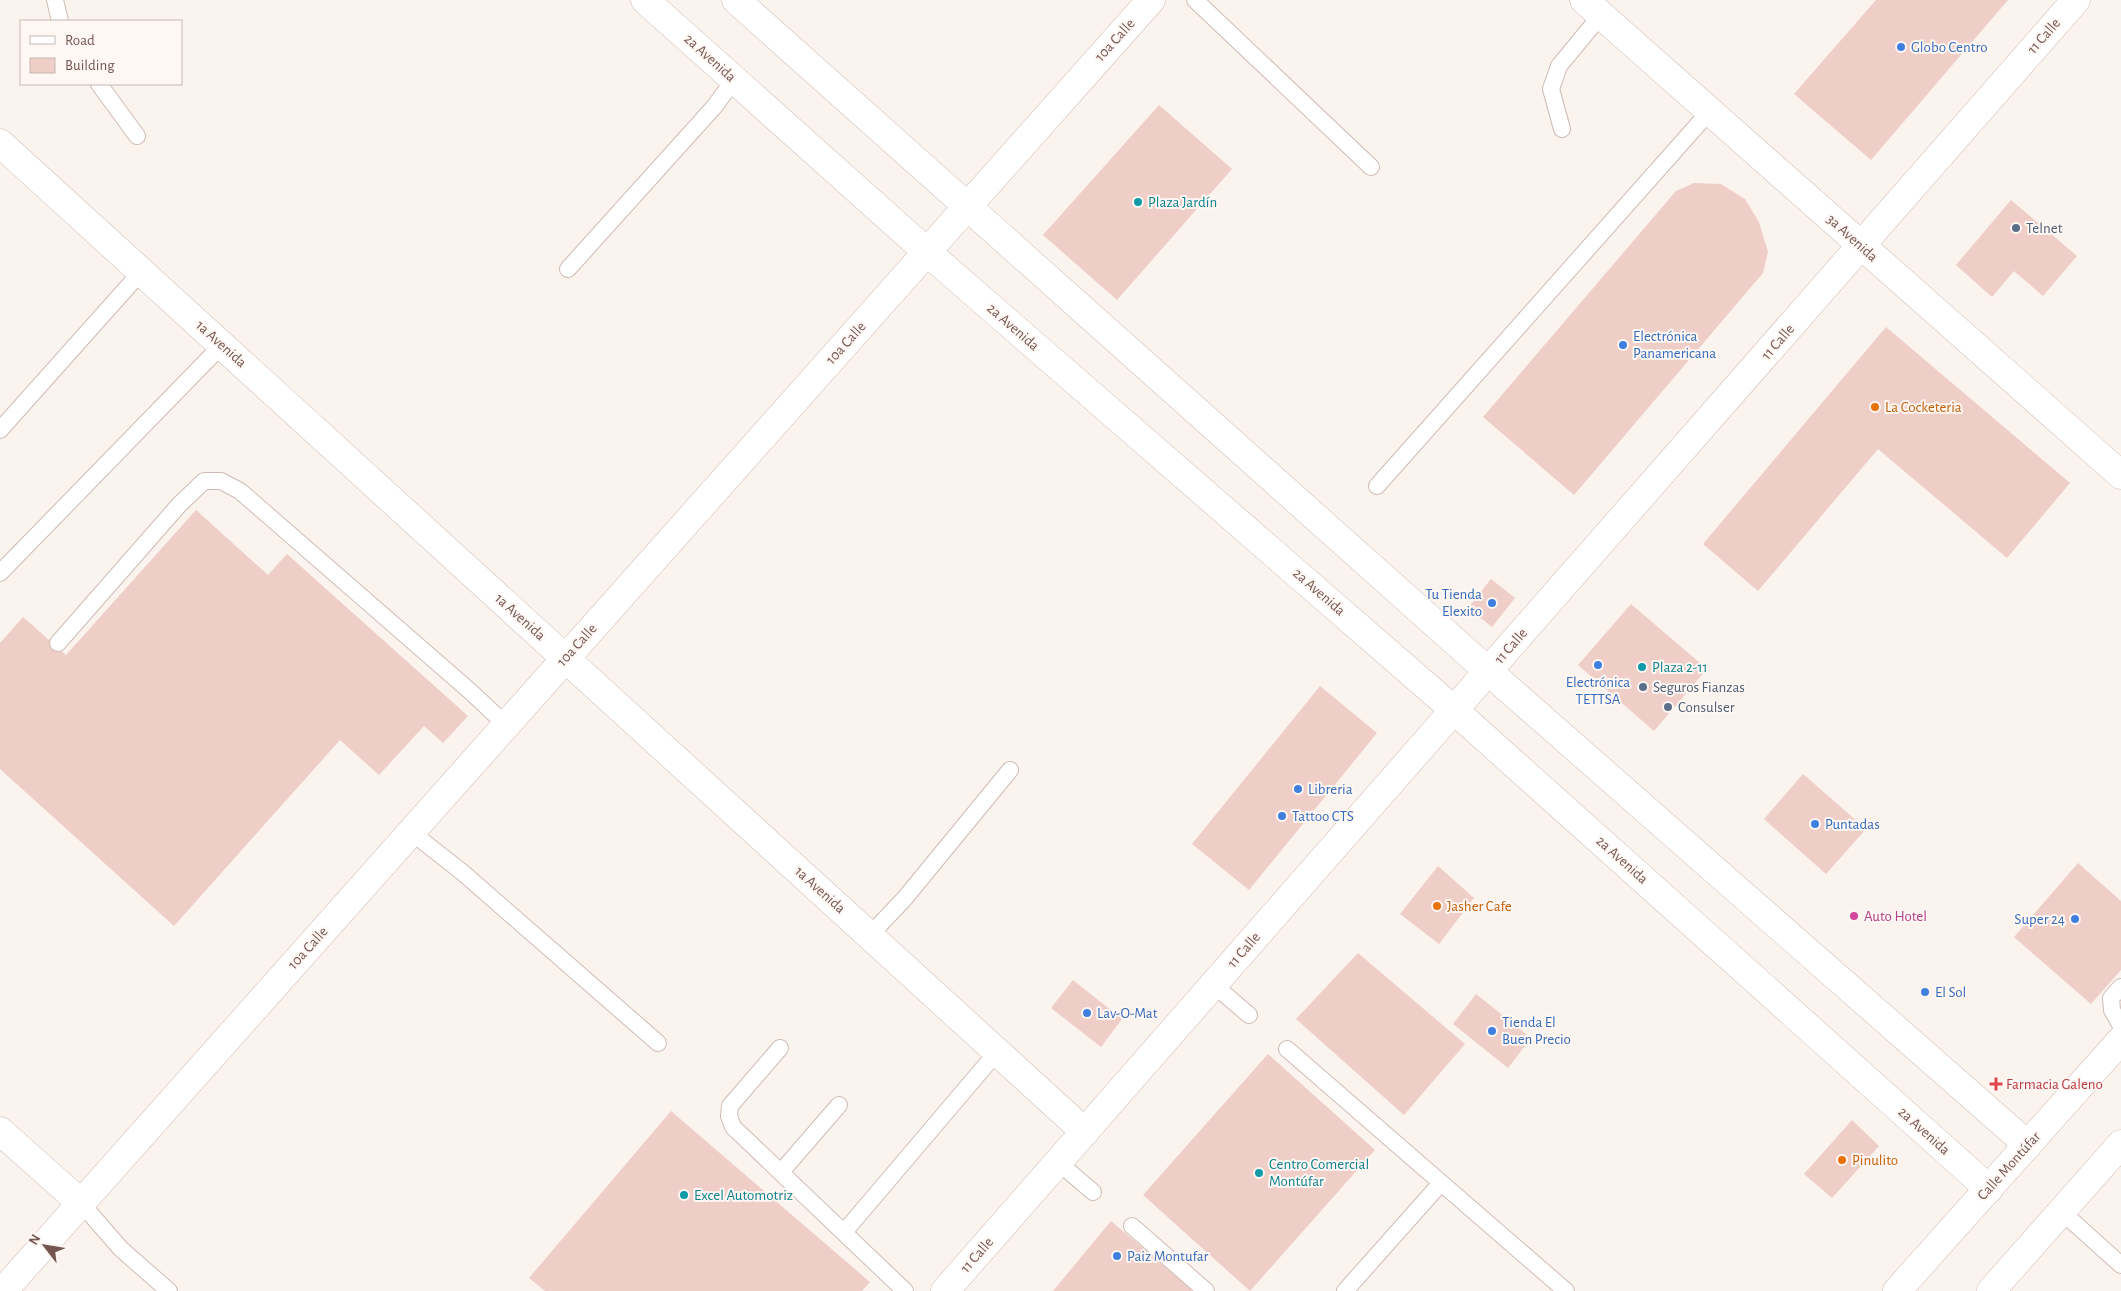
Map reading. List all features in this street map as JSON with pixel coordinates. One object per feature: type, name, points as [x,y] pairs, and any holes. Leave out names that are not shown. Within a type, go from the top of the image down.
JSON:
[{"type":"street","name":"2a Avenida","points":[[645,0],[927,252],[1454,710],[1989,1189]]},
{"type":"street","points":[[736,0],[1488,671],[2028,1145]]},
{"type":"street","name":"10a Calle","points":[[3,1291],[1151,0]]},
{"type":"street","name":"11 Calle","points":[[945,1291],[2076,0]]},
{"type":"street","name":"3a Avenida","points":[[1592,8],[2121,475]]},
{"type":"street","name":"1a Avenida","points":[[0,143],[1085,1132]]},
{"type":"street","name":"Calle Montúfar","points":[[1897,1291],[2121,1040]]},
{"type":"street","points":[[0,1131],[81,1203]]},
{"type":"street","points":[[1991,1291],[2121,1144]]},
{"type":"lane","points":[[55,0],[60,20]]},
{"type":"lane","points":[[1195,0],[1371,167]]},
{"type":"lane","points":[[1562,129],[1551,89],[1559,66],[1592,8]]},
{"type":"lane","points":[[568,269],[714,107],[734,80]]},
{"type":"lane","points":[[99,85],[137,136]]},
{"type":"lane","points":[[1377,486],[1710,111]]},
{"type":"lane","points":[[0,430],[141,272]]},
{"type":"lane","points":[[0,573],[222,345]]},
{"type":"lane","points":[[58,643],[178,505],[204,481],[221,481],[240,491],[471,692],[506,725]]},
{"type":"lane","points":[[870,936],[906,898],[1010,770]]},
{"type":"lane","points":[[411,832],[462,872],[658,1043]]},
{"type":"lane","points":[[1214,984],[1249,1015]]},
{"type":"lane","points":[[2121,987],[2111,998],[2112,1010],[2121,1026]]},
{"type":"lane","points":[[780,1048],[730,1106],[729,1116],[733,1126],[905,1291]]},
{"type":"lane","points":[[1287,1049],[1566,1291]]},
{"type":"lane","points":[[844,1232],[997,1052]]},
{"type":"lane","points":[[781,1172],[839,1105]]},
{"type":"lane","points":[[1058,1162],[1093,1192]]},
{"type":"lane","points":[[1345,1291],[1441,1183]]},
{"type":"lane","points":[[81,1203],[121,1249],[170,1291]]},
{"type":"lane","points":[[2062,1211],[2121,1265]]},
{"type":"lane","points":[[1132,1226],[1206,1291]]},
{"type":"building","name":"Globo Centro","points":[[1876,0],[2008,0],[1871,160],[1794,94]]},
{"type":"building","name":"Plaza Jardín","points":[[1159,105],[1232,169],[1117,300],[1043,235]]},
{"type":"building","name":"Electrónica Panamericana","points":[[1694,183],[1721,184],[1745,199],[1759,222],[1768,252],[1763,273],[1574,495],[1483,417],[1676,191]]},
{"type":"building","name":"Telnet","points":[[2011,200],[2077,256],[2043,296],[2014,271],[1992,297],[1956,265]]},
{"type":"building","points":[[1886,327],[2070,483],[2007,558],[1878,449],[1758,591],[1703,544]]},
{"type":"building","points":[[196,510],[268,575],[287,554],[468,716],[443,743],[424,726],[379,775],[340,740],[174,926],[0,769],[0,643],[23,617],[66,655]]},
{"type":"building","name":"Tu Tienda Elexito","points":[[1491,579],[1515,598],[1492,627],[1468,608]]},
{"type":"building","name":"Plaza 2-11","points":[[1631,604],[1707,669],[1654,731],[1578,665]]},
{"type":"building","points":[[1320,686],[1377,733],[1249,890],[1192,844]]},
{"type":"building","name":"Puntadas","points":[[1803,774],[1866,829],[1826,874],[1764,819]]},
{"type":"building","name":"Super 24","points":[[2078,863],[2121,901],[2121,970],[2091,1004],[2014,937]]},
{"type":"building","name":"Jasher Cafe","points":[[1438,866],[1474,898],[1439,944],[1400,914]]},
{"type":"building","points":[[1358,953],[1465,1044],[1404,1115],[1296,1019]]},
{"type":"building","name":"Lav-O-Mat","points":[[1073,980],[1122,1019],[1101,1047],[1051,1008]]},
{"type":"building","name":"Tienda El Buen Precio","points":[[1476,994],[1531,1038],[1508,1068],[1453,1024]]},
{"type":"building","name":"Centro Comercial Montúfar","points":[[1268,1054],[1375,1150],[1250,1291],[1143,1195]]},
{"type":"building","name":"Excel Automotriz","points":[[671,1111],[870,1282],[862,1291],[545,1291],[529,1278]]},
{"type":"building","name":"Pinulito","points":[[1852,1120],[1879,1146],[1832,1198],[1804,1174]]},
{"type":"building","name":"Paiz Montufar","points":[[1111,1221],[1193,1291],[1053,1291]]},
{"type":"place","name":"Globo Centro","points":[[1901,47]]},
{"type":"place","name":"Plaza Jardín","points":[[1138,202]]},
{"type":"place","name":"Telnet","points":[[2016,228]]},
{"type":"place","name":"Electrónica Panamericana","points":[[1623,345]]},
{"type":"place","name":"La Cocketeria","points":[[1875,407]]},
{"type":"place","name":"Tu Tienda Elexito","points":[[1492,603]]},
{"type":"place","name":"Electrónica TETTSA","points":[[1598,665]]},
{"type":"place","name":"Plaza 2-11","points":[[1642,667]]},
{"type":"place","name":"Seguros Fianzas","points":[[1643,687]]},
{"type":"place","name":"Consulser","points":[[1668,707]]},
{"type":"place","name":"Libreria","points":[[1298,789]]},
{"type":"place","name":"Tattoo CTS","points":[[1282,816]]},
{"type":"place","name":"Puntadas","points":[[1815,824]]},
{"type":"place","name":"Jasher Cafe","points":[[1437,906]]},
{"type":"place","name":"Auto Hotel","points":[[1854,916]]},
{"type":"place","name":"Super 24","points":[[2075,919]]},
{"type":"place","name":"El Sol","points":[[1925,992]]},
{"type":"place","name":"Lav-O-Mat","points":[[1087,1013]]},
{"type":"place","name":"Tienda El Buen Precio","points":[[1492,1031]]},
{"type":"place","name":"Farmacia Galeno","points":[[1996,1084]]},
{"type":"place","name":"Pinulito","points":[[1842,1160]]},
{"type":"place","name":"Centro Comercial Montúfar","points":[[1259,1173]]},
{"type":"place","name":"Excel Automotriz","points":[[684,1195]]},
{"type":"place","name":"Paiz Montufar","points":[[1117,1256]]}]
